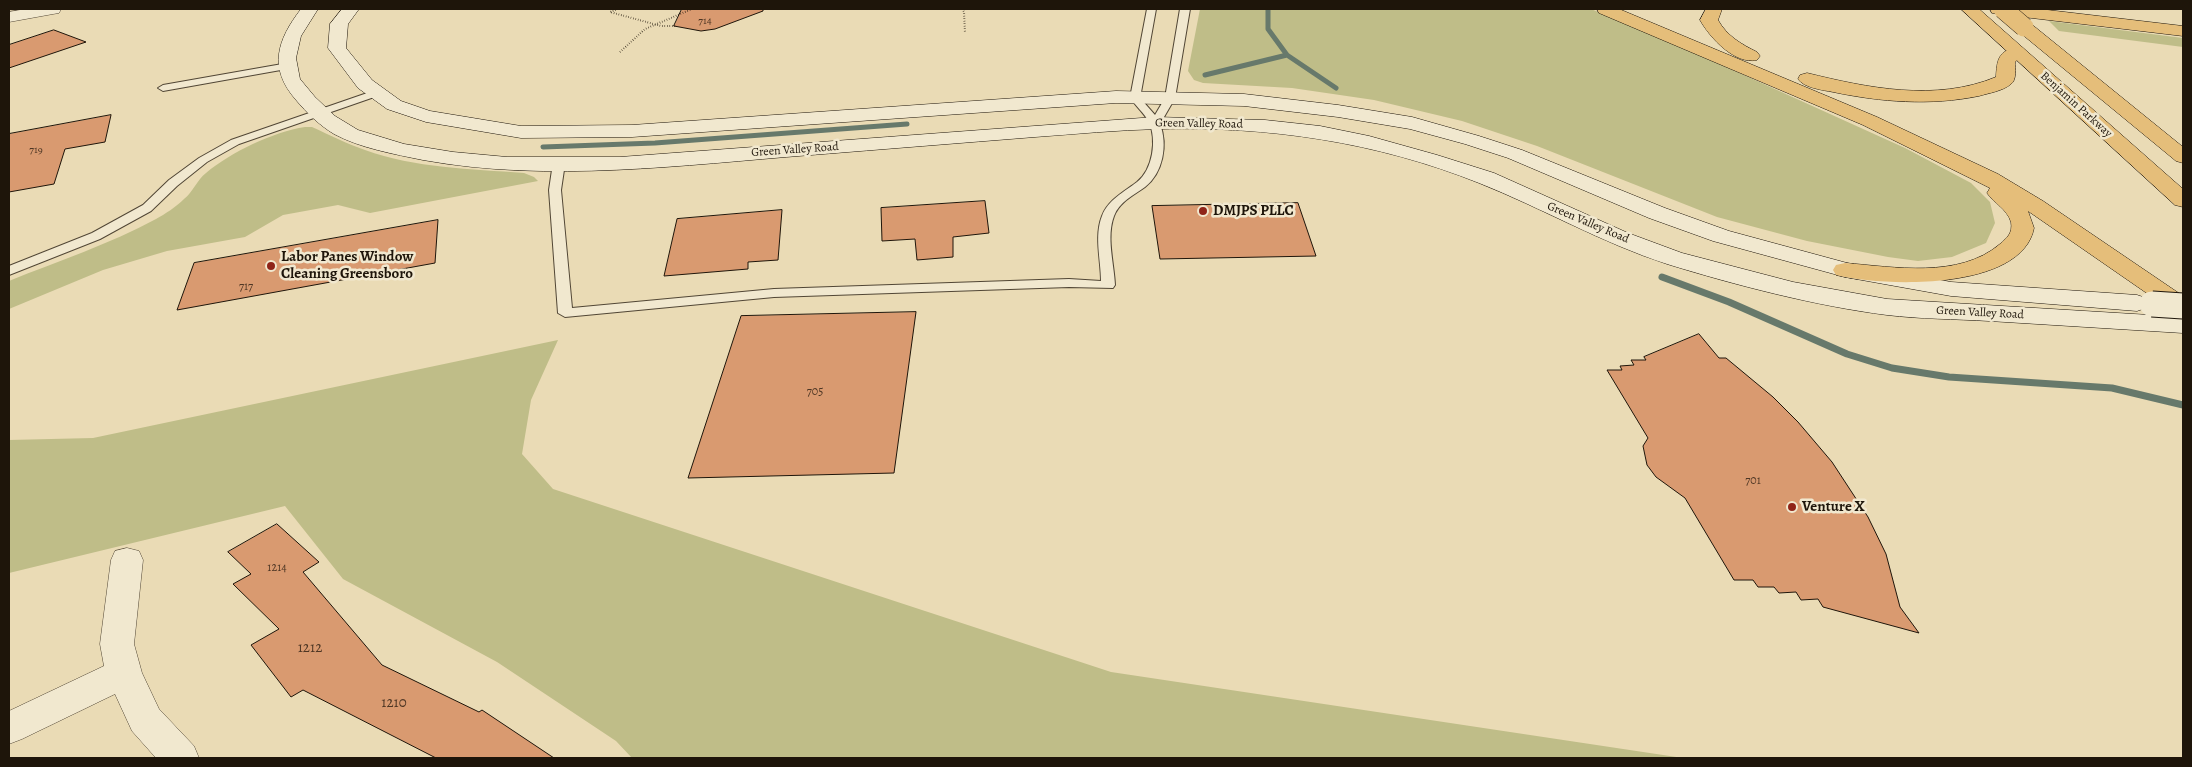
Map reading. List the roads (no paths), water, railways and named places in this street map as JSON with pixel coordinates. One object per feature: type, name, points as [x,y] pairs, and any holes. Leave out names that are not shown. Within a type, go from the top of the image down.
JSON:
[{"type":"highway","points":[[1605,9],[1813,96],[1990,179],[2034,206],[2181,315]]},
{"type":"highway","points":[[1714,9],[1709,20],[1713,29],[1732,46],[1781,70],[1843,88],[1884,94],[1957,95],[1992,88],[2005,80],[2006,60],[2017,52]]},
{"type":"highway","name":"Benjamin Parkway","points":[[1969,9],[1991,16],[2017,52],[2183,200]]},
{"type":"highway","name":"Benjamin Parkway","points":[[2003,9],[2179,152]]},
{"type":"highway","points":[[2105,9],[2183,18]]},
{"type":"highway","points":[[1991,16],[2183,32]]},
{"type":"highway","points":[[1845,270],[1902,274],[1945,274],[1983,265],[1998,258],[2010,250],[2022,237],[2024,228],[2019,215],[2008,201],[1985,182],[1927,148]]},
{"type":"main road","points":[[9,17],[53,9]]},
{"type":"main road","name":"Green Valley Road","points":[[310,9],[295,28],[286,59],[291,82],[318,112],[348,133],[380,144],[431,155],[522,164],[637,161],[1154,123],[1191,122],[1265,126],[1320,132],[1430,159],[1486,178],[1620,238],[1674,258],[1790,288],[1887,307],[2181,315]]},
{"type":"main road","name":"Green Valley Road","points":[[352,9],[339,24],[337,48],[364,84],[394,105],[426,116],[513,131],[541,133],[632,131],[1106,98],[1244,100],[1338,111],[1412,123],[1515,154],[1657,213],[1721,236],[1845,270],[1951,289],[2152,304],[2181,315]]},
{"type":"main road","points":[[127,560],[116,644],[124,673],[145,720],[180,758]]},
{"type":"main road","points":[[9,728],[124,673]]},
{"type":"lane","points":[[560,163],[555,190],[565,313],[784,293],[1068,283],[1108,285],[1105,234],[1109,215],[1123,195],[1146,180],[1156,167],[1158,148],[1154,123],[1135,98],[1151,9]]},
{"type":"lane","points":[[1154,123],[1170,98],[1185,9]]},
{"type":"lane","points":[[163,88],[288,66]]},
{"type":"lane","points":[[9,271],[96,236],[147,208],[172,183],[203,160],[235,142],[376,93]]},
{"type":"waterway","points":[[1268,9],[1268,29],[1287,55]]},
{"type":"waterway","points":[[1205,75],[1287,55]]},
{"type":"waterway","points":[[1287,55],[1336,88]]},
{"type":"waterway","points":[[543,147],[655,143],[907,124]]},
{"type":"waterway","points":[[1662,277],[1729,302],[1847,354],[1892,368],[1949,377],[2112,388],[2183,405]]},
{"type":"place","name":"DMJPS PLLC","points":[[1203,211]]},
{"type":"place","name":"Labor Panes Window Cleaning Greensboro","points":[[271,266]]},
{"type":"place","name":"Venture X","points":[[1792,507]]}]
